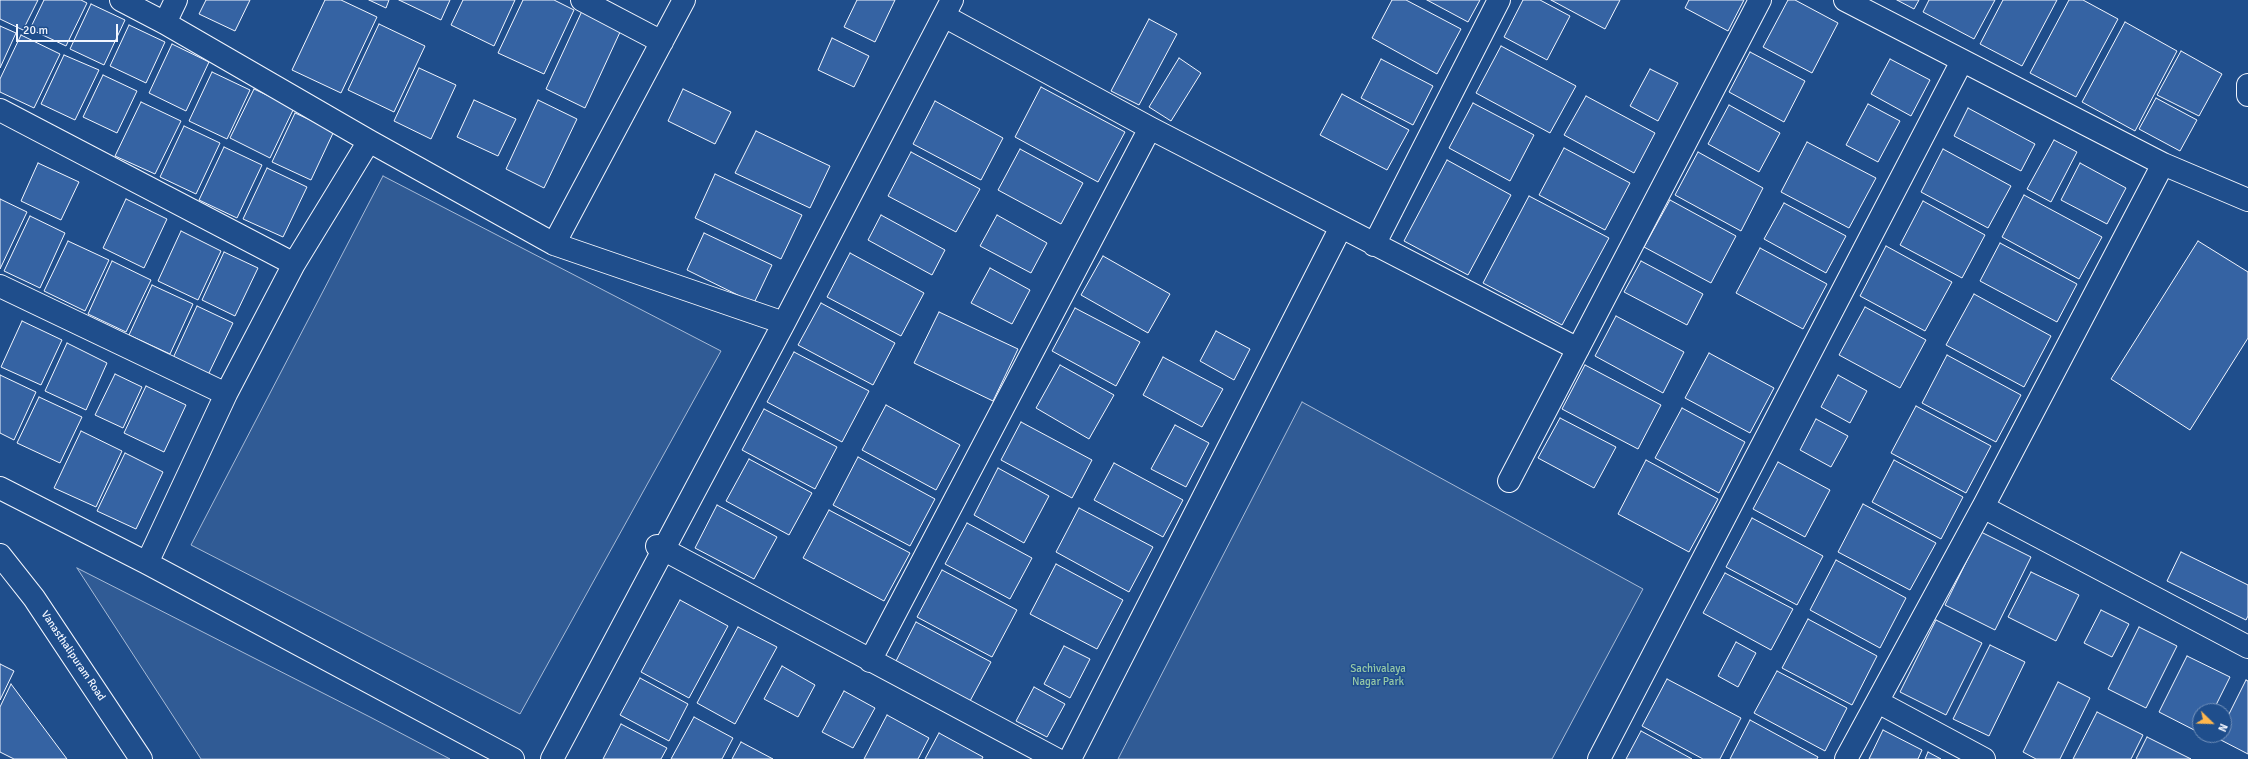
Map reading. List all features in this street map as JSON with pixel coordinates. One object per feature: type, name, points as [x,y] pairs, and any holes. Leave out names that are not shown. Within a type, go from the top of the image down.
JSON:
[{"type":"street","points":[[121,0],[165,23],[369,141],[554,244],[784,323]]},
{"type":"street","points":[[165,23],[176,0]]},
{"type":"street","points":[[582,0],[662,42]]},
{"type":"street","points":[[554,244],[684,0]]},
{"type":"street","points":[[1374,245],[1499,0]]},
{"type":"street","points":[[1509,481],[1760,0]]},
{"type":"street","points":[[1844,0],[2163,164],[2248,200]]},
{"type":"street","points":[[552,759],[660,548],[784,323],[948,8],[1150,128],[1578,350]]},
{"type":"street","points":[[1599,759],[1962,61]]},
{"type":"street","points":[[2248,85],[2248,95]]},
{"type":"street","points":[[0,110],[294,264]]},
{"type":"street","points":[[870,661],[1150,128]]},
{"type":"street","points":[[147,563],[226,394],[294,264],[369,141]]},
{"type":"street","points":[[1846,759],[1983,507],[2163,164]]},
{"type":"street","points":[[1070,759],[1341,227]]},
{"type":"street","points":[[0,286],[226,394]]},
{"type":"street","points":[[0,488],[147,563],[512,759]]},
{"type":"street","points":[[1983,507],[2248,648]]},
{"type":"street","points":[[660,548],[1056,759]]},
{"type":"street","name":"Vanasthalipuram Road","points":[[0,555],[34,598],[134,755]]},
{"type":"street","points":[[1878,702],[1984,759]]},
{"type":"shaded area","points":[[383,176],[721,351],[520,714],[191,545]]},
{"type":"shaded area","points":[[1302,402],[1643,589],[1552,759],[1118,759]]},
{"type":"shaded area","points":[[77,568],[370,717],[450,759],[201,759]]},
{"type":"building","points":[[0,0],[38,0],[23,30],[0,19]]},
{"type":"building","points":[[44,0],[81,0],[87,3],[66,46],[30,29]]},
{"type":"building","points":[[206,0],[250,0],[235,31],[199,14]]},
{"type":"building","points":[[325,0],[341,0],[377,17],[341,93],[292,70]]},
{"type":"building","points":[[369,0],[389,0],[386,8]]},
{"type":"building","points":[[399,0],[450,0],[441,20]]},
{"type":"building","points":[[463,0],[515,0],[494,46],[451,25]]},
{"type":"building","points":[[523,0],[554,0],[574,10],[544,74],[498,53]]},
{"type":"building","points":[[857,0],[895,0],[875,42],[844,27]]},
{"type":"building","points":[[1392,0],[1406,0],[1461,29],[1437,74],[1372,38]]},
{"type":"building","points":[[1427,0],[1480,0],[1468,22]]},
{"type":"building","points":[[1523,0],[1540,0],[1570,16],[1547,60],[1504,37]]},
{"type":"building","points":[[1551,0],[1620,0],[1605,29]]},
{"type":"building","points":[[1689,0],[1744,0],[1728,31],[1685,8]]},
{"type":"building","points":[[1788,0],[1795,0],[1838,23],[1812,73],[1763,47]]},
{"type":"building","points":[[1897,0],[1919,0],[1914,9]]},
{"type":"building","points":[[1929,0],[1995,0],[1974,39],[1923,12]]},
{"type":"building","points":[[2003,0],[2057,0],[2022,66],[1980,44]]},
{"type":"building","points":[[2069,0],[2083,0],[2118,19],[2076,97],[2030,73]]},
{"type":"building","points":[[91,4],[125,20],[104,65],[70,49]]},
{"type":"building","points":[[582,11],[621,30],[585,108],[546,89]]},
{"type":"building","points":[[1149,19],[1177,34],[1139,105],[1111,91]]},
{"type":"building","points":[[2125,22],[2177,51],[2135,131],[2082,102]]},
{"type":"building","points":[[379,24],[425,46],[394,112],[348,90]]},
{"type":"building","points":[[129,25],[165,42],[146,83],[110,66]]},
{"type":"building","points":[[0,26],[16,33],[0,68]]},
{"type":"building","points":[[21,35],[60,54],[34,108],[0,92],[0,79]]},
{"type":"building","points":[[832,38],[869,56],[854,87],[818,70]]},
{"type":"building","points":[[172,44],[209,62],[186,111],[149,93]]},
{"type":"building","points":[[1501,46],[1576,86],[1550,133],[1476,93]]},
{"type":"building","points":[[2181,51],[2222,74],[2199,116],[2157,95]]},
{"type":"building","points":[[1750,52],[1805,81],[1784,122],[1729,92]]},
{"type":"building","points":[[64,55],[99,70],[75,120],[41,104]]},
{"type":"building","points":[[1179,58],[1201,73],[1171,121],[1149,107]]},
{"type":"building","points":[[1381,59],[1433,86],[1413,125],[1361,98]]},
{"type":"building","points":[[1890,59],[1930,80],[1911,116],[1871,94]]},
{"type":"building","points":[[419,68],[456,85],[431,139],[394,121]]},
{"type":"building","points":[[1650,69],[1678,83],[1658,121],[1630,106]]},
{"type":"building","points":[[212,72],[250,90],[227,139],[189,121]]},
{"type":"building","points":[[103,75],[137,91],[117,133],[83,117]]},
{"type":"building","points":[[1041,87],[1125,132],[1098,182],[1015,137]]},
{"type":"building","points":[[254,89],[294,108],[270,158],[230,138]]},
{"type":"building","points":[[683,89],[731,112],[715,144],[668,121]]},
{"type":"building","points":[[1342,94],[1409,130],[1387,170],[1320,135]]},
{"type":"building","points":[[1586,96],[1655,133],[1634,173],[1564,135]]},
{"type":"building","points":[[2156,98],[2197,120],[2180,151],[2139,129]]},
{"type":"building","points":[[474,100],[516,119],[498,156],[457,137]]},
{"type":"building","points":[[538,100],[577,119],[544,188],[506,169]]},
{"type":"building","points":[[935,101],[1003,138],[981,180],[913,144]]},
{"type":"building","points":[[141,102],[181,121],[155,174],[115,156]]},
{"type":"building","points":[[1473,103],[1534,135],[1510,181],[1449,148]]},
{"type":"building","points":[[1868,104],[1900,121],[1878,162],[1846,145]]},
{"type":"building","points":[[1729,105],[1780,133],[1759,172],[1708,144]]},
{"type":"building","points":[[1968,108],[2035,144],[2021,171],[1954,136]]},
{"type":"building","points":[[295,113],[334,131],[311,180],[272,162]]},
{"type":"building","points":[[184,126],[220,143],[196,194],[160,177]]},
{"type":"building","points":[[756,131],[830,166],[810,208],[735,173]]},
{"type":"building","points":[[2054,140],[2077,152],[2051,202],[2027,189]]},
{"type":"building","points":[[1807,142],[1876,178],[1849,228],[1781,192]]},
{"type":"building","points":[[224,147],[262,165],[237,218],[199,200]]},
{"type":"building","points":[[1564,148],[1630,183],[1605,230],[1539,195]]},
{"type":"building","points":[[1020,149],[1083,183],[1061,224],[998,190]]},
{"type":"building","points":[[1943,149],[2011,186],[1988,228],[1921,192]]},
{"type":"building","points":[[911,152],[980,189],[956,232],[888,196]]},
{"type":"building","points":[[1698,152],[1763,188],[1741,231],[1675,195]]},
{"type":"building","points":[[1447,160],[1511,195],[1468,275],[1404,241]]},
{"type":"building","points":[[38,163],[79,182],[61,220],[21,201]]},
{"type":"building","points":[[2080,163],[2126,188],[2107,224],[2061,200]]},
{"type":"building","points":[[267,168],[307,187],[283,237],[243,219]]},
{"type":"building","points":[[715,174],[802,215],[781,259],[695,218]]},
{"type":"building","points":[[2024,195],[2102,237],[2079,279],[2002,237]]},
{"type":"building","points":[[1529,196],[1609,238],[1562,325],[1483,283]]},
{"type":"building","points":[[0,199],[27,212],[0,269]]},
{"type":"building","points":[[126,199],[167,219],[144,268],[103,248]]},
{"type":"building","points":[[1670,200],[1736,236],[1711,283],[1644,247]]},
{"type":"building","points":[[1923,201],[1985,235],[1962,278],[1900,245]]},
{"type":"building","points":[[1784,203],[1846,236],[1826,273],[1764,239]]},
{"type":"building","points":[[881,215],[945,250],[932,275],[868,240]]},
{"type":"building","points":[[997,215],[1047,243],[1031,273],[980,246]]},
{"type":"building","points":[[30,216],[65,233],[40,288],[4,271]]},
{"type":"building","points":[[181,231],[221,251],[198,300],[158,281]]},
{"type":"building","points":[[704,233],[772,265],[754,303],[687,270]]},
{"type":"building","points":[[68,241],[109,260],[85,311],[44,291]]},
{"type":"building","points":[[2198,241],[2248,272],[2248,338],[2190,430],[2111,379]]},
{"type":"building","points":[[2000,243],[2077,284],[2057,322],[1980,281]]},
{"type":"building","points":[[1886,246],[1952,282],[1925,331],[1860,296]]},
{"type":"building","points":[[1760,248],[1827,284],[1803,329],[1736,293]]},
{"type":"building","points":[[224,252],[258,268],[235,316],[202,300]]},
{"type":"building","points":[[850,253],[924,293],[901,336],[827,297]]},
{"type":"building","points":[[1103,256],[1170,294],[1148,333],[1081,295]]},
{"type":"building","points":[[112,261],[151,280],[126,332],[88,314]]},
{"type":"building","points":[[1641,261],[1703,294],[1687,325],[1624,292]]},
{"type":"building","points":[[990,268],[1030,290],[1012,324],[971,303]]},
{"type":"building","points":[[152,285],[193,304],[170,354],[129,335]]},
{"type":"building","points":[[1974,294],[2051,336],[2024,387],[1946,345]]},
{"type":"building","points":[[821,303],[895,343],[873,385],[798,345]]},
{"type":"building","points":[[197,306],[233,323],[208,375],[173,358]]},
{"type":"building","points":[[1865,307],[1926,340],[1900,388],[1839,355]]},
{"type":"building","points":[[1075,308],[1140,342],[1116,386],[1052,351]]},
{"type":"building","points":[[939,312],[1018,349],[993,401],[914,363]]},
{"type":"building","points":[[1616,316],[1684,352],[1663,393],[1595,356]]},
{"type":"building","points":[[22,321],[62,340],[41,385],[1,367]]},
{"type":"building","points":[[1216,331],[1250,349],[1234,380],[1200,361]]},
{"type":"building","points":[[67,343],[107,363],[86,410],[45,391]]},
{"type":"building","points":[[794,352],[869,391],[842,442],[767,402]]},
{"type":"building","points":[[1709,353],[1774,388],[1750,433],[1685,398]]},
{"type":"building","points":[[1947,355],[2021,395],[1996,442],[1922,403]]},
{"type":"building","points":[[1163,357],[1223,389],[1202,427],[1143,395]]},
{"type":"building","points":[[1060,365],[1114,395],[1089,439],[1036,408]]},
{"type":"building","points":[[1585,365],[1661,405],[1638,449],[1562,409]]},
{"type":"building","points":[[115,374],[142,387],[123,428],[95,415]]},
{"type":"building","points":[[0,375],[36,392],[14,440],[0,433]]},
{"type":"building","points":[[1838,375],[1867,391],[1850,423],[1821,407]]},
{"type":"building","points":[[146,386],[186,405],[164,452],[124,433]]},
{"type":"building","points":[[39,397],[82,417],[60,463],[17,443]]},
{"type":"building","points":[[886,405],[960,445],[936,490],[862,450]]},
{"type":"building","points":[[1916,406],[1991,446],[1966,493],[1891,453]]},
{"type":"building","points":[[1682,408],[1745,442],[1719,493],[1655,458]]},
{"type":"building","points":[[764,409],[837,447],[815,489],[742,450]]},
{"type":"building","points":[[1560,418],[1616,447],[1594,488],[1538,458]]},
{"type":"building","points":[[1816,419],[1848,436],[1831,467],[1800,450]]},
{"type":"building","points":[[1021,422],[1092,460],[1072,498],[1001,460]]},
{"type":"building","points":[[1175,425],[1209,443],[1186,487],[1151,469]]},
{"type":"building","points":[[81,431],[122,451],[96,507],[54,488]]},
{"type":"building","points":[[125,453],[163,472],[136,529],[97,511]]},
{"type":"building","points":[[858,457],[935,499],[910,546],[833,505]]},
{"type":"building","points":[[749,459],[812,493],[789,535],[726,501]]},
{"type":"building","points":[[1646,460],[1718,499],[1689,552],[1618,514]]},
{"type":"building","points":[[1894,460],[1963,497],[1941,539],[1872,502]]},
{"type":"building","points":[[1778,462],[1830,490],[1805,537],[1753,509]]},
{"type":"building","points":[[1114,463],[1183,500],[1163,537],[1094,500]]},
{"type":"building","points":[[998,468],[1049,496],[1024,543],[974,515]]},
{"type":"building","points":[[1863,504],[1936,543],[1910,590],[1838,552]]},
{"type":"building","points":[[717,505],[777,537],[754,579],[695,548]]},
{"type":"building","points":[[1079,508],[1153,547],[1129,592],[1056,552]]},
{"type":"building","points":[[829,510],[910,553],[884,601],[803,558]]},
{"type":"building","points":[[1752,518],[1823,556],[1797,605],[1726,567]]},
{"type":"building","points":[[967,523],[1032,558],[1010,599],[945,564]]},
{"type":"building","points":[[1981,532],[2031,557],[1995,630],[1945,605]]},
{"type":"building","points":[[2181,552],[2248,585],[2248,616],[2246,620],[2167,581]]},
{"type":"building","points":[[1836,560],[1906,598],[1880,648],[1810,610]]},
{"type":"building","points":[[1056,564],[1123,600],[1097,649],[1030,614]]},
{"type":"building","points":[[942,570],[1017,610],[992,657],[917,617]]},
{"type":"building","points":[[2031,572],[2079,595],[2056,641],[2008,617]]},
{"type":"building","points":[[1725,573],[1793,609],[1771,650],[1703,613]]},
{"type":"building","points":[[680,600],[728,626],[689,698],[641,672]]},
{"type":"building","points":[[2101,610],[2129,624],[2112,657],[2084,643]]},
{"type":"building","points":[[1808,619],[1877,656],[1852,705],[1782,668]]},
{"type":"building","points":[[1936,620],[1982,643],[1946,715],[1900,692]]},
{"type":"building","points":[[916,622],[991,662],[970,701],[896,661]]},
{"type":"building","points":[[738,627],[777,647],[735,724],[697,703]]},
{"type":"building","points":[[2139,627],[2177,646],[2146,708],[2108,689]]},
{"type":"building","points":[[1736,642],[1756,653],[1738,687],[1718,676]]},
{"type":"building","points":[[1990,645],[2025,662],[1989,736],[1953,719]]},
{"type":"building","points":[[1064,646],[1090,659],[1070,698],[1044,684]]},
{"type":"building","points":[[2187,656],[2230,677],[2217,703],[2192,703],[2192,729],[2159,712]]},
{"type":"building","points":[[0,664],[14,671],[0,700]]},
{"type":"building","points":[[782,666],[815,685],[798,717],[764,699]]},
{"type":"building","points":[[1777,671],[1847,708],[1825,751],[1754,713]]},
{"type":"building","points":[[640,678],[688,704],[669,741],[620,715]]},
{"type":"building","points":[[1667,679],[1741,718],[1720,759],[1703,759],[1642,726]]},
{"type":"building","points":[[2246,680],[2248,681],[2248,754],[2227,743],[2232,743],[2232,708]]},
{"type":"building","points":[[2058,682],[2090,698],[2060,759],[2036,759],[2023,752]]},
{"type":"building","points":[[11,684],[67,759],[14,759],[0,752],[0,707]]},
{"type":"building","points":[[1034,687],[1065,704],[1047,737],[1016,721]]},
{"type":"building","points":[[844,691],[875,708],[853,748],[822,732]]},
{"type":"building","points":[[2097,712],[2143,735],[2131,759],[2073,759]]},
{"type":"building","points":[[887,715],[929,738],[918,759],[864,759]]},
{"type":"building","points":[[694,717],[733,738],[722,759],[671,759]]},
{"type":"building","points":[[1750,720],[1818,757],[1817,759],[1730,759]]},
{"type":"building","points":[[621,724],[667,748],[661,759],[603,759]]},
{"type":"building","points":[[1883,730],[1922,750],[1918,759],[1869,759]]},
{"type":"building","points":[[1641,731],[1692,759],[1626,759]]},
{"type":"building","points":[[939,733],[983,757],[982,759],[925,759]]},
{"type":"building","points":[[2147,737],[2191,759],[2136,759]]},
{"type":"building","points":[[741,742],[773,759],[732,759]]},
{"type":"building","points":[[1928,752],[1941,759],[1925,759]]},
{"type":"park label","name":"Sachivalaya Nagar Park","points":[[1378,675]]}]
